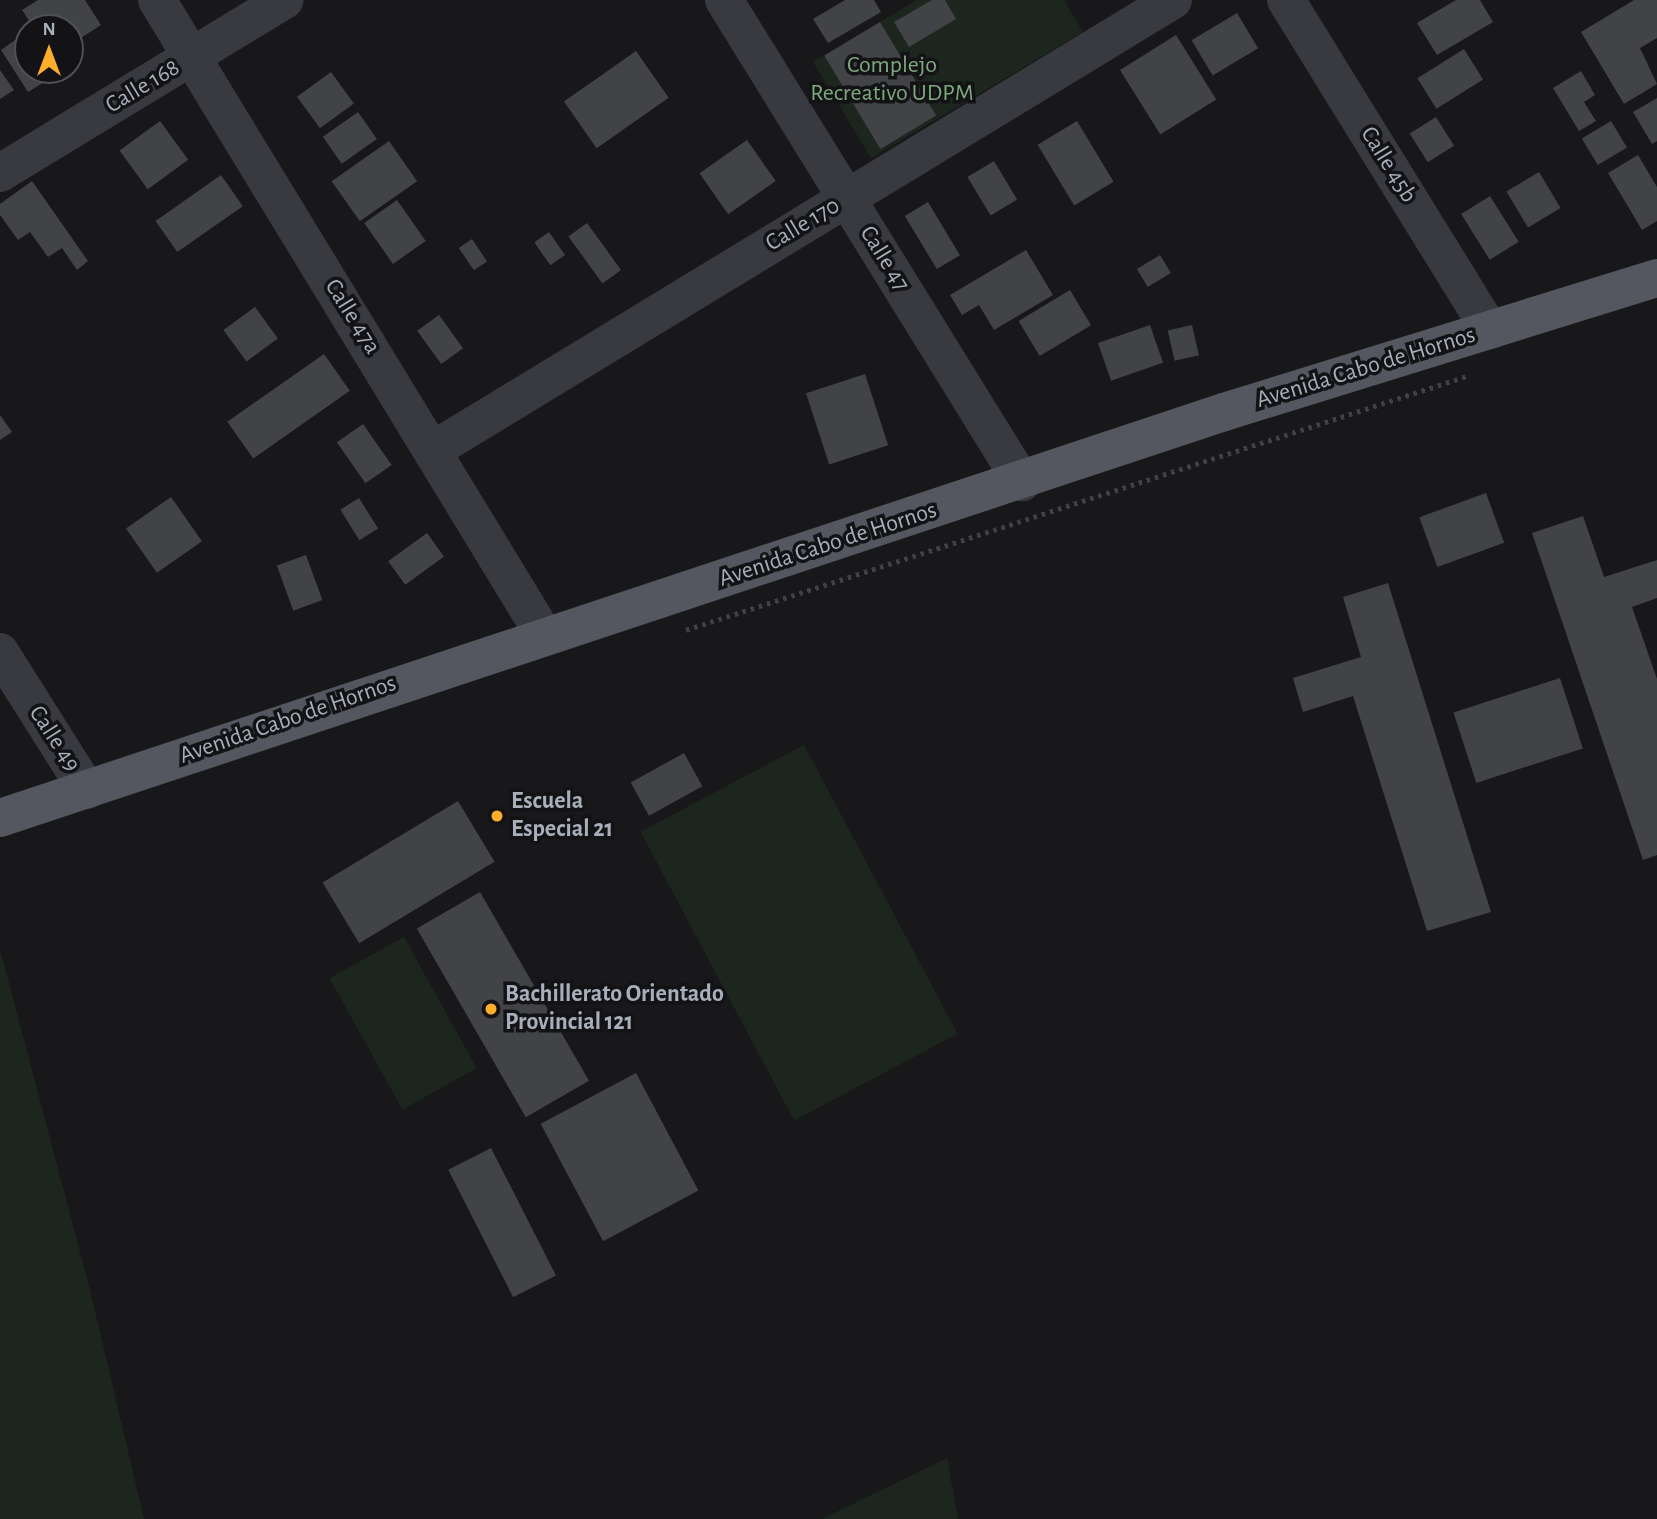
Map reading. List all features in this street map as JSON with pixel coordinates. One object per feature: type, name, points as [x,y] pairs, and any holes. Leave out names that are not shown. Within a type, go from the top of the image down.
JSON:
[{"type":"main road","name":"Avenida Cabo de Hornos","points":[[0,818],[544,635],[1657,278]]},
{"type":"street","name":"Calle 47a","points":[[157,0],[544,635]]},
{"type":"street","name":"Calle 168","points":[[0,173],[285,0]]},
{"type":"street","name":"Calle 47","points":[[724,0],[1022,482]]},
{"type":"street","name":"Calle 170","points":[[433,450],[1173,0]]},
{"type":"street","name":"Calle 45b","points":[[1286,0],[1490,330]]},
{"type":"street","name":"Calle 49","points":[[0,652],[87,790]]},
{"type":"green space","name":"Complejo Recreativo UDPM","points":[[917,0],[1064,0],[1083,32],[871,158],[813,62]]},
{"type":"green space","points":[[804,745],[958,1034],[794,1121],[641,832]]},
{"type":"green space","points":[[404,937],[477,1068],[402,1109],[330,978]]},
{"type":"green space","points":[[0,949],[90,1290],[144,1519],[0,1519]]},
{"type":"green space","points":[[947,1458],[958,1519],[822,1519]]},
{"type":"building","points":[[38,0],[85,0],[101,25],[84,36],[84,14],[25,14],[22,10]]},
{"type":"building","points":[[845,0],[874,0],[881,12],[828,43],[813,19]]},
{"type":"building","points":[[932,0],[945,0],[956,19],[909,47],[894,22]]},
{"type":"building","points":[[1456,0],[1480,0],[1493,22],[1437,55],[1417,23]]},
{"type":"building","points":[[1634,0],[1657,0],[1657,38],[1640,48],[1657,84],[1624,104],[1581,32]]},
{"type":"building","points":[[1237,13],[1258,48],[1213,75],[1192,40]]},
{"type":"building","points":[[880,22],[936,115],[880,149],[824,55]]},
{"type":"building","points":[[1176,35],[1216,99],[1160,134],[1120,70]]},
{"type":"building","points":[[14,41],[14,70],[1,50]]},
{"type":"building","points":[[1464,49],[1483,80],[1436,109],[1417,78]]},
{"type":"building","points":[[636,51],[669,98],[597,148],[564,101]]},
{"type":"building","points":[[0,70],[14,90],[0,99]]},
{"type":"building","points":[[1581,71],[1595,95],[1584,102],[1596,121],[1579,131],[1553,88]]},
{"type":"building","points":[[331,72],[354,104],[320,128],[297,97]]},
{"type":"building","points":[[23,84],[41,84],[28,92]]},
{"type":"building","points":[[1657,98],[1657,141],[1652,144],[1633,112]]},
{"type":"building","points":[[358,112],[377,139],[342,164],[323,137]]},
{"type":"building","points":[[1436,117],[1454,146],[1428,162],[1410,133]]},
{"type":"building","points":[[160,121],[188,160],[148,189],[120,150]]},
{"type":"building","points":[[1077,121],[1114,182],[1074,206],[1038,145]]},
{"type":"building","points":[[1611,121],[1627,148],[1598,165],[1582,139]]},
{"type":"building","points":[[747,140],[776,181],[728,214],[699,173]]},
{"type":"building","points":[[389,141],[417,181],[360,221],[332,181]]},
{"type":"building","points":[[1638,155],[1657,187],[1657,221],[1642,230],[1608,173]]},
{"type":"building","points":[[994,161],[1017,200],[991,216],[967,177]]},
{"type":"building","points":[[1539,172],[1561,208],[1528,228],[1506,192]]},
{"type":"building","points":[[221,175],[243,206],[177,252],[155,221]]},
{"type":"building","points":[[32,181],[88,261],[77,270],[62,248],[48,257],[30,232],[18,240],[0,215],[0,204]]},
{"type":"building","points":[[1490,196],[1519,242],[1490,260],[1461,214]]},
{"type":"building","points":[[397,200],[426,241],[393,264],[364,223]]},
{"type":"building","points":[[928,202],[960,255],[937,269],[905,216]]},
{"type":"building","points":[[587,223],[621,270],[602,283],[568,237]]},
{"type":"building","points":[[549,232],[565,255],[550,265],[534,242]]},
{"type":"building","points":[[472,239],[487,261],[474,270],[459,248]]},
{"type":"building","points":[[1026,250],[1053,295],[994,330],[979,305],[962,315],[950,295]]},
{"type":"building","points":[[1160,255],[1171,273],[1148,287],[1137,269]]},
{"type":"building","points":[[1070,290],[1091,325],[1040,356],[1019,321]]},
{"type":"building","points":[[255,307],[278,339],[246,361],[223,330]]},
{"type":"building","points":[[439,315],[463,348],[441,364],[417,331]]},
{"type":"building","points":[[1150,325],[1163,363],[1111,381],[1098,343]]},
{"type":"building","points":[[1192,325],[1199,355],[1175,361],[1168,331]]},
{"type":"building","points":[[324,354],[350,391],[253,459],[227,422]]},
{"type":"building","points":[[865,374],[888,445],[829,464],[806,393]]},
{"type":"building","points":[[0,415],[12,432],[0,440]]},
{"type":"building","points":[[363,424],[392,465],[365,483],[337,442]]},
{"type":"building","points":[[1486,493],[1504,543],[1437,567],[1419,517]]},
{"type":"building","points":[[171,497],[202,541],[157,573],[126,529]]},
{"type":"building","points":[[359,498],[378,529],[359,540],[340,510]]},
{"type":"building","points":[[1583,516],[1604,577],[1657,560],[1657,598],[1632,607],[1657,679],[1657,855],[1643,860],[1532,533]]},
{"type":"building","points":[[427,533],[444,556],[405,585],[388,561]]},
{"type":"building","points":[[306,555],[322,600],[293,611],[277,566]]},
{"type":"building","points":[[1388,583],[1491,912],[1427,931],[1353,696],[1303,712],[1293,678],[1361,657],[1343,597]]},
{"type":"building","points":[[1560,678],[1583,748],[1476,783],[1453,713]]},
{"type":"building","points":[[684,753],[702,786],[649,816],[631,783]]},
{"type":"building","points":[[458,801],[495,862],[359,943],[323,882]]},
{"type":"building","points":[[480,892],[589,1081],[526,1117],[417,928]]},
{"type":"building","points":[[636,1073],[698,1190],[603,1241],[541,1124]]},
{"type":"building","points":[[491,1148],[556,1275],[513,1297],[448,1170]]},
{"type":"place","name":"Escuela Especial 21","points":[[497,816]]},
{"type":"place","name":"Bachillerato Orientado Provincial 121","points":[[491,1009]]}]
